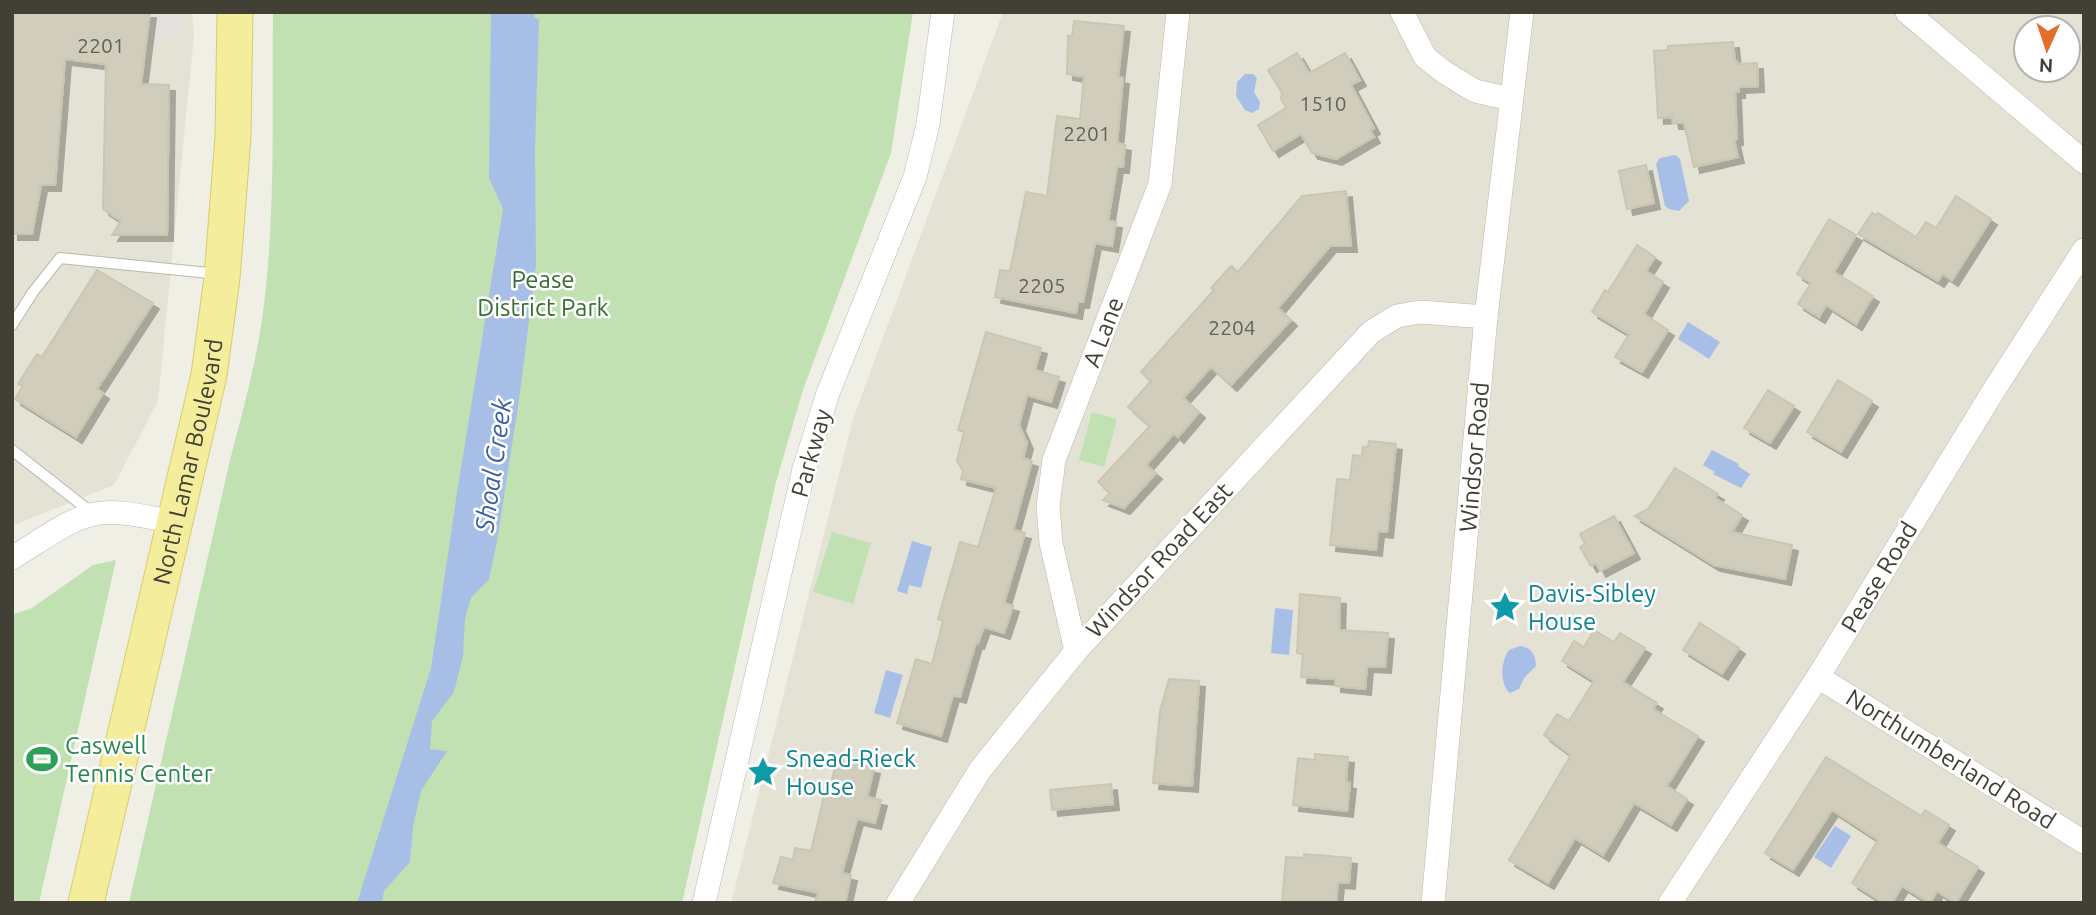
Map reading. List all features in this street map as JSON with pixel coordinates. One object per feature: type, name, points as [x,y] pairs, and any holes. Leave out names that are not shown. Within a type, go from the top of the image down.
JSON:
[{"type":"main road","name":"North Lamar Boulevard","points":[[86,903],[209,375],[222,275],[233,137],[235,12]]},
{"type":"street","name":"Parkway","points":[[704,903],[804,470],[828,393],[915,177],[928,124],[943,12]]},
{"type":"street","name":"A Lane","points":[[1076,651],[1051,543],[1048,506],[1054,460],[1160,184],[1178,12]]},
{"type":"street","points":[[1402,12],[1425,57],[1475,91],[1511,99]]},
{"type":"street","name":"Windsor Road","points":[[1433,903],[1486,317],[1522,12]]},
{"type":"street","points":[[1907,12],[2084,162]]},
{"type":"street","name":"Pease Road","points":[[1671,903],[1818,677],[1994,390],[2084,250]]},
{"type":"street","name":"Windsor Road East","points":[[898,903],[980,770],[1076,651],[1371,332],[1397,316],[1420,312],[1486,317]]},
{"type":"street","points":[[12,558],[74,522],[94,514],[114,513],[176,522]]},
{"type":"street","name":"Northumberland Road","points":[[1818,677],[2084,842]]},
{"type":"lane","points":[[12,325],[33,292],[60,258],[222,275]]},
{"type":"lane","points":[[12,450],[94,514]]},
{"type":"shaded area","points":[[12,12],[192,12],[194,35],[158,401],[114,485],[12,526]]},
{"type":"shaded area","points":[[158,12],[182,12],[182,36],[157,40]]},
{"type":"shaded area","points":[[1003,12],[2084,12],[2084,903],[731,903],[853,419]]},
{"type":"green space","name":"Pease District Park","points":[[273,12],[913,12],[891,153],[803,390],[776,482],[682,903],[129,903],[262,320],[271,206]]},
{"type":"green space","points":[[1092,412],[1117,419],[1104,467],[1079,460]]},
{"type":"green space","points":[[832,532],[871,543],[853,604],[813,592]]},
{"type":"green space","name":"Caswell Tennis Center","points":[[116,560],[39,903],[12,903],[12,615],[32,608],[93,565]]},
{"type":"water","name":"Shoal Creek","points":[[491,12],[535,12],[534,17],[539,20],[535,149],[536,265],[519,400],[489,579],[471,598],[465,619],[463,656],[454,692],[432,721],[430,749],[447,751],[421,791],[413,827],[410,862],[384,891],[382,903],[357,903],[431,668],[503,209],[489,178]]},
{"type":"water","points":[[1245,74],[1253,74],[1257,78],[1254,92],[1260,102],[1259,109],[1252,113],[1245,110],[1236,96],[1237,82]]},
{"type":"water","points":[[1675,155],[1680,159],[1689,201],[1679,211],[1665,206],[1656,164],[1660,158]]},
{"type":"water","points":[[1688,322],[1720,342],[1709,359],[1678,339]]},
{"type":"water","points":[[1712,450],[1739,464],[1738,466],[1750,474],[1741,488],[1713,474],[1715,472],[1703,465]]},
{"type":"water","points":[[912,541],[932,547],[921,588],[909,585],[907,594],[897,591]]},
{"type":"water","points":[[1275,608],[1293,610],[1289,655],[1271,653]]},
{"type":"water","points":[[1520,646],[1532,652],[1536,666],[1524,678],[1519,689],[1510,693],[1504,684],[1503,666],[1509,650]]},
{"type":"water","points":[[886,670],[903,675],[890,718],[874,713]]},
{"type":"water","points":[[1835,826],[1851,836],[1831,868],[1814,857]]},
{"type":"building","points":[[12,12],[150,12],[141,84],[169,85],[167,235],[112,235],[121,221],[103,209],[106,64],[65,59],[55,185],[41,185],[32,234],[12,234]]},
{"type":"building","points":[[1074,21],[1124,26],[1118,77],[1123,78],[1117,143],[1125,145],[1123,167],[1117,167],[1108,221],[1116,222],[1112,246],[1095,243],[1083,302],[1078,302],[1076,313],[995,297],[1000,270],[1010,271],[1026,192],[1047,196],[1057,116],[1080,119],[1084,77],[1067,74],[1068,36],[1072,36]]},
{"type":"building","points":[[1733,42],[1737,64],[1757,63],[1758,86],[1739,87],[1739,92],[1735,92],[1737,139],[1734,140],[1738,157],[1694,167],[1684,123],[1673,123],[1672,117],[1658,118],[1654,51],[1668,50],[1668,46]]},
{"type":"building","points":[[1297,53],[1309,73],[1345,53],[1360,80],[1351,85],[1374,128],[1370,130],[1374,137],[1336,159],[1312,153],[1301,134],[1273,151],[1258,125],[1286,108],[1281,98],[1282,93],[1268,70]]},
{"type":"building","points":[[1646,165],[1654,203],[1627,209],[1619,171]]},
{"type":"building","points":[[1346,191],[1351,246],[1330,246],[1278,308],[1291,320],[1231,385],[1211,367],[1183,398],[1199,412],[1178,437],[1174,433],[1146,465],[1156,473],[1124,508],[1103,500],[1110,493],[1098,482],[1150,426],[1128,407],[1151,381],[1141,372],[1214,290],[1211,288],[1231,266],[1238,272],[1302,196]]},
{"type":"building","points":[[1956,196],[1991,219],[1952,280],[1943,274],[1938,281],[1858,234],[1872,213],[1878,213],[1916,237],[1926,222],[1936,228]]},
{"type":"building","points":[[1829,219],[1856,235],[1834,272],[1873,296],[1856,324],[1826,305],[1819,317],[1798,304],[1811,283],[1797,274]]},
{"type":"building","points":[[1637,245],[1655,257],[1646,271],[1663,282],[1644,314],[1668,330],[1642,372],[1615,357],[1629,334],[1592,312],[1605,290],[1608,292]]},
{"type":"building","points":[[97,270],[153,303],[97,389],[103,393],[76,437],[15,399],[23,386],[18,384],[37,354],[42,357]]},
{"type":"building","points":[[986,332],[1041,348],[1035,370],[1059,377],[1051,402],[1027,395],[1019,425],[1027,443],[1023,458],[1032,461],[1013,530],[1025,533],[1004,603],[1013,606],[1004,633],[984,627],[978,643],[976,642],[960,697],[953,695],[941,736],[897,723],[916,659],[932,664],[943,621],[938,619],[960,542],[978,547],[996,488],[961,479],[963,471],[957,461],[964,432],[958,430]]},
{"type":"building","points":[[1838,380],[1872,401],[1841,452],[1807,432]]},
{"type":"building","points":[[1768,390],[1794,406],[1770,443],[1744,428]]},
{"type":"building","points":[[1369,441],[1396,444],[1387,532],[1378,531],[1376,550],[1330,545],[1337,479],[1350,480],[1353,455],[1362,456],[1363,447],[1368,447]]},
{"type":"building","points":[[1675,468],[1718,494],[1715,498],[1742,515],[1732,532],[1792,545],[1785,579],[1714,565],[1635,516],[1648,509]]},
{"type":"building","points":[[1614,516],[1634,553],[1600,571],[1596,563],[1591,566],[1580,547],[1585,544],[1580,534]]},
{"type":"building","points":[[1300,594],[1340,598],[1339,630],[1388,633],[1385,667],[1367,666],[1365,689],[1335,686],[1335,679],[1301,677],[1303,654],[1297,653]]},
{"type":"building","points":[[1700,623],[1739,648],[1722,674],[1683,650]]},
{"type":"building","points":[[1594,630],[1614,642],[1620,633],[1645,648],[1623,682],[1657,703],[1653,709],[1698,736],[1667,786],[1687,799],[1671,825],[1634,803],[1603,855],[1575,838],[1548,883],[1509,860],[1571,755],[1544,735],[1557,714],[1569,721],[1594,681],[1562,661],[1574,641],[1584,647]]},
{"type":"building","points":[[1169,679],[1199,681],[1192,786],[1153,783],[1160,711]]},
{"type":"building","points":[[1315,754],[1348,757],[1346,782],[1350,783],[1347,811],[1293,805],[1298,758],[1315,760]]},
{"type":"building","points":[[1826,757],[1921,816],[1925,810],[1949,825],[1938,843],[1978,867],[1956,903],[1937,891],[1930,903],[1902,886],[1892,903],[1884,903],[1852,883],[1878,840],[1832,810],[1793,870],[1765,853]]},
{"type":"building","points":[[837,759],[874,768],[867,797],[881,800],[875,823],[857,819],[842,873],[851,875],[845,903],[814,903],[819,893],[773,883],[781,857],[793,860],[795,848],[811,851],[826,788],[830,788]]},
{"type":"building","points":[[1111,784],[1113,804],[1052,810],[1050,790]]},
{"type":"building","points":[[1304,854],[1351,858],[1349,883],[1338,882],[1336,903],[1282,903],[1286,857],[1304,858]]},
{"type":"place","name":"Davis-Sibley House","points":[[1505,607]]},
{"type":"place","name":"Caswell Tennis Center","points":[[42,759]]},
{"type":"place","name":"Snead-Rieck House","points":[[763,772]]}]
